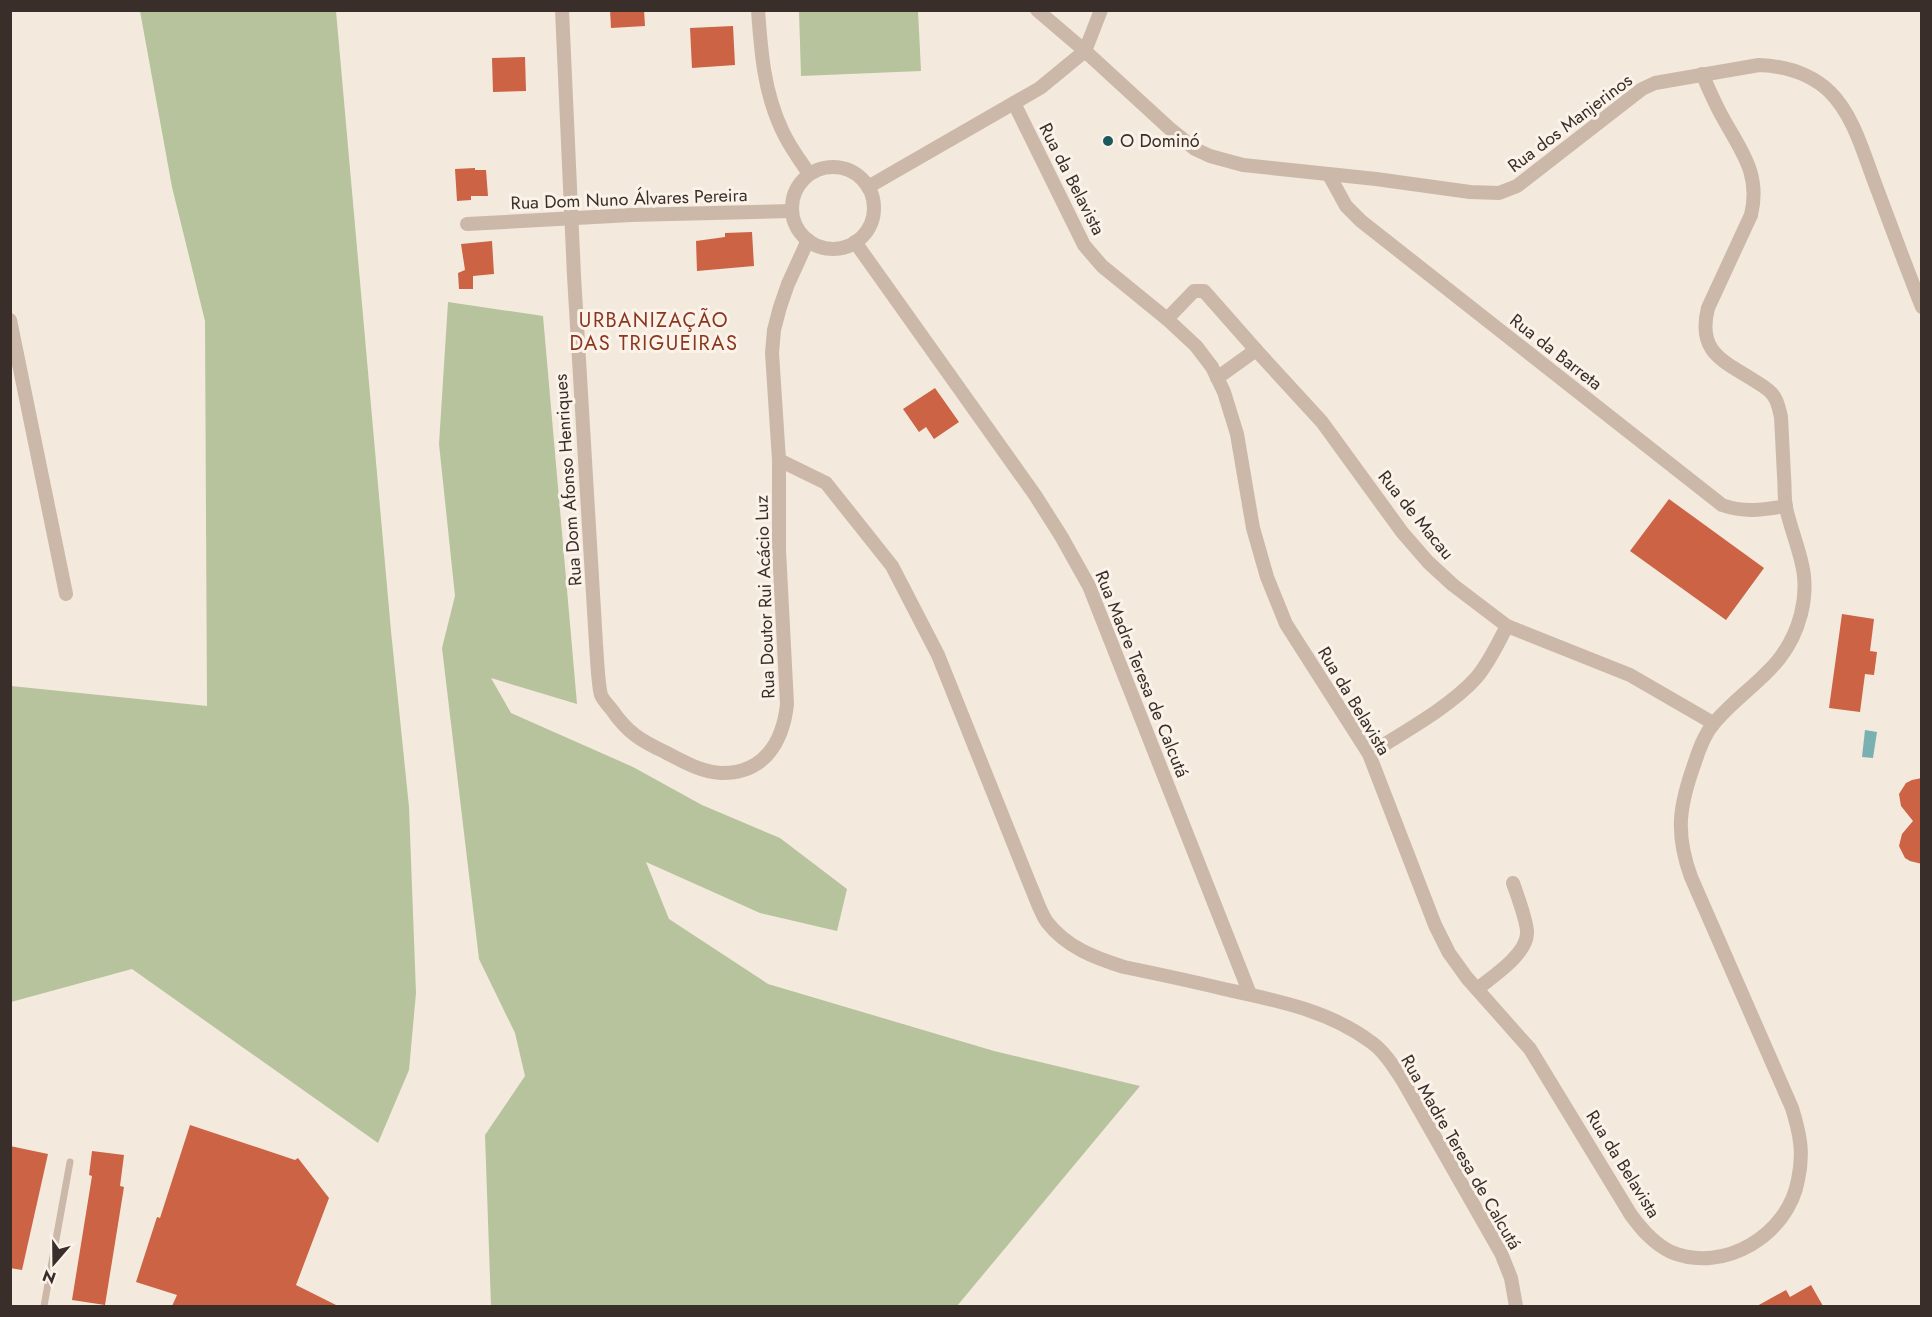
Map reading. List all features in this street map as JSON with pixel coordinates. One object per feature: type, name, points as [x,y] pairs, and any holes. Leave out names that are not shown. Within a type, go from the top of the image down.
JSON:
[{"type":"street","name":"Rua Dom Afonso Henriques","points":[[562,10],[572,218],[601,695]]},
{"type":"street","points":[[758,10],[762,66],[768,93],[783,133],[809,174]]},
{"type":"street","name":"Rua dos Manjerinos","points":[[1037,10],[1195,149],[1222,160],[1243,165],[1470,192],[1490,193],[1508,190],[1527,179],[1642,89],[1655,83],[1759,66],[1791,68],[1821,84],[1842,106],[1856,135],[1922,307]]},
{"type":"street","points":[[868,187],[1040,88],[1085,51],[1101,10]]},
{"type":"street","name":"Rua da Belavista","points":[[1014,103],[1084,245],[1101,266],[1167,319],[1196,346],[1218,378],[1237,434],[1253,528],[1286,624],[1369,754],[1435,925],[1449,953],[1477,989],[1530,1049],[1644,1233],[1660,1246],[1673,1252],[1693,1257],[1711,1257],[1749,1247],[1777,1224],[1798,1182],[1800,1134],[1792,1108],[1691,877],[1681,840],[1680,819],[1684,791],[1698,752],[1713,723],[1771,670],[1784,654],[1794,636],[1805,593],[1805,574],[1786,506],[1781,417],[1774,395],[1719,358],[1710,350],[1706,339],[1705,321],[1708,308],[1751,215],[1755,201],[1750,166],[1722,117],[1702,74]]},
{"type":"street","points":[[835,167],[848,170],[859,176],[868,187],[873,198],[873,217],[865,234],[855,242],[844,247],[819,246],[808,240],[795,222],[792,211],[799,184],[809,174],[821,168],[835,167]]},
{"type":"street","name":"Rua da Barreta","points":[[1329,175],[1346,206],[1361,221],[1722,506],[1737,511],[1786,506]]},
{"type":"street","name":"Rua Dom Nuno Álvares Pereira","points":[[467,224],[792,211]]},
{"type":"street","name":"Rua Doutor Rui Acácio Luz","points":[[601,695],[623,726],[638,738],[689,765],[720,773],[732,772],[754,765],[774,748],[785,722],[788,704],[779,550],[779,460],[772,353],[774,330],[788,284],[808,240]]},
{"type":"street","name":"Rua Madre Teresa de Calcutá","points":[[855,242],[1035,495],[1089,586],[1250,994]]},
{"type":"street","name":"Rua de Macau","points":[[1167,319],[1194,291],[1204,291],[1322,422],[1402,532],[1428,562],[1453,585],[1508,626],[1630,675],[1713,723]]},
{"type":"street","points":[[10,320],[66,594]]},
{"type":"street","points":[[1218,378],[1256,350]]},
{"type":"street","name":"Rua Madre Teresa de Calcutá","points":[[779,460],[826,483],[892,566],[938,655],[1026,876],[1046,920],[1063,939],[1102,960],[1124,967],[1250,994],[1311,1011],[1345,1026],[1373,1043],[1390,1061],[1409,1091],[1501,1253],[1511,1278],[1516,1306]]},
{"type":"street","points":[[1369,754],[1470,685],[1508,626]]},
{"type":"street","points":[[1477,989],[1510,962],[1520,950],[1527,934],[1513,883]]},
{"type":"lane","points":[[44,1306],[70,1162]]},
{"type":"green space","points":[[140,11],[336,11],[391,631],[409,807],[416,993],[409,1070],[378,1143],[132,969],[11,1002],[11,686],[207,706],[205,321],[172,187]]},
{"type":"green space","points":[[799,11],[918,11],[921,71],[801,76]]},
{"type":"green space","points":[[448,302],[543,316],[577,704],[491,678],[511,713],[633,767],[702,805],[780,838],[847,889],[837,931],[760,913],[646,862],[669,919],[768,984],[994,1051],[1140,1086],[957,1306],[491,1306],[485,1135],[525,1076],[515,1033],[479,959],[442,648],[455,596],[439,444]]},
{"type":"water","points":[[1865,730],[1877,732],[1873,758],[1862,757]]},
{"type":"building","points":[[610,10],[644,10],[645,26],[611,28]]},
{"type":"building","points":[[733,26],[735,65],[692,68],[690,28]]},
{"type":"building","points":[[525,57],[526,91],[493,92],[492,58]]},
{"type":"building","points":[[475,168],[475,170],[486,170],[488,196],[471,196],[471,200],[457,201],[455,169]]},
{"type":"building","points":[[752,232],[754,266],[697,271],[696,241],[725,237],[725,233]]},
{"type":"building","points":[[492,241],[494,274],[473,276],[473,289],[459,289],[458,273],[465,270],[461,244]]},
{"type":"building","points":[[935,388],[959,422],[934,439],[926,427],[919,432],[903,409]]},
{"type":"building","points":[[1669,499],[1764,568],[1726,620],[1630,551]]},
{"type":"building","points":[[1842,614],[1874,619],[1870,651],[1877,652],[1874,675],[1865,674],[1860,712],[1829,708]]},
{"type":"building","points":[[1922,778],[1922,864],[1905,858],[1899,846],[1902,834],[1913,821],[1901,806],[1899,794],[1906,783]]},
{"type":"building","points":[[190,1125],[295,1160],[298,1158],[329,1198],[296,1285],[338,1306],[172,1306],[177,1295],[136,1282],[157,1217],[160,1218]]},
{"type":"building","points":[[10,1146],[48,1154],[22,1270],[10,1268]]},
{"type":"building","points":[[92,1151],[124,1155],[120,1186],[124,1187],[105,1305],[72,1300],[92,1176],[89,1175]]},
{"type":"building","points":[[1811,1285],[1823,1306],[1757,1306],[1786,1290],[1790,1297]]},
{"type":"place","name":"O Dominó","points":[[1108,141]]},
{"type":"district","name":"URBANIZAÇÃO DAS TRIGUEIRAS","points":[[654,332]]}]
